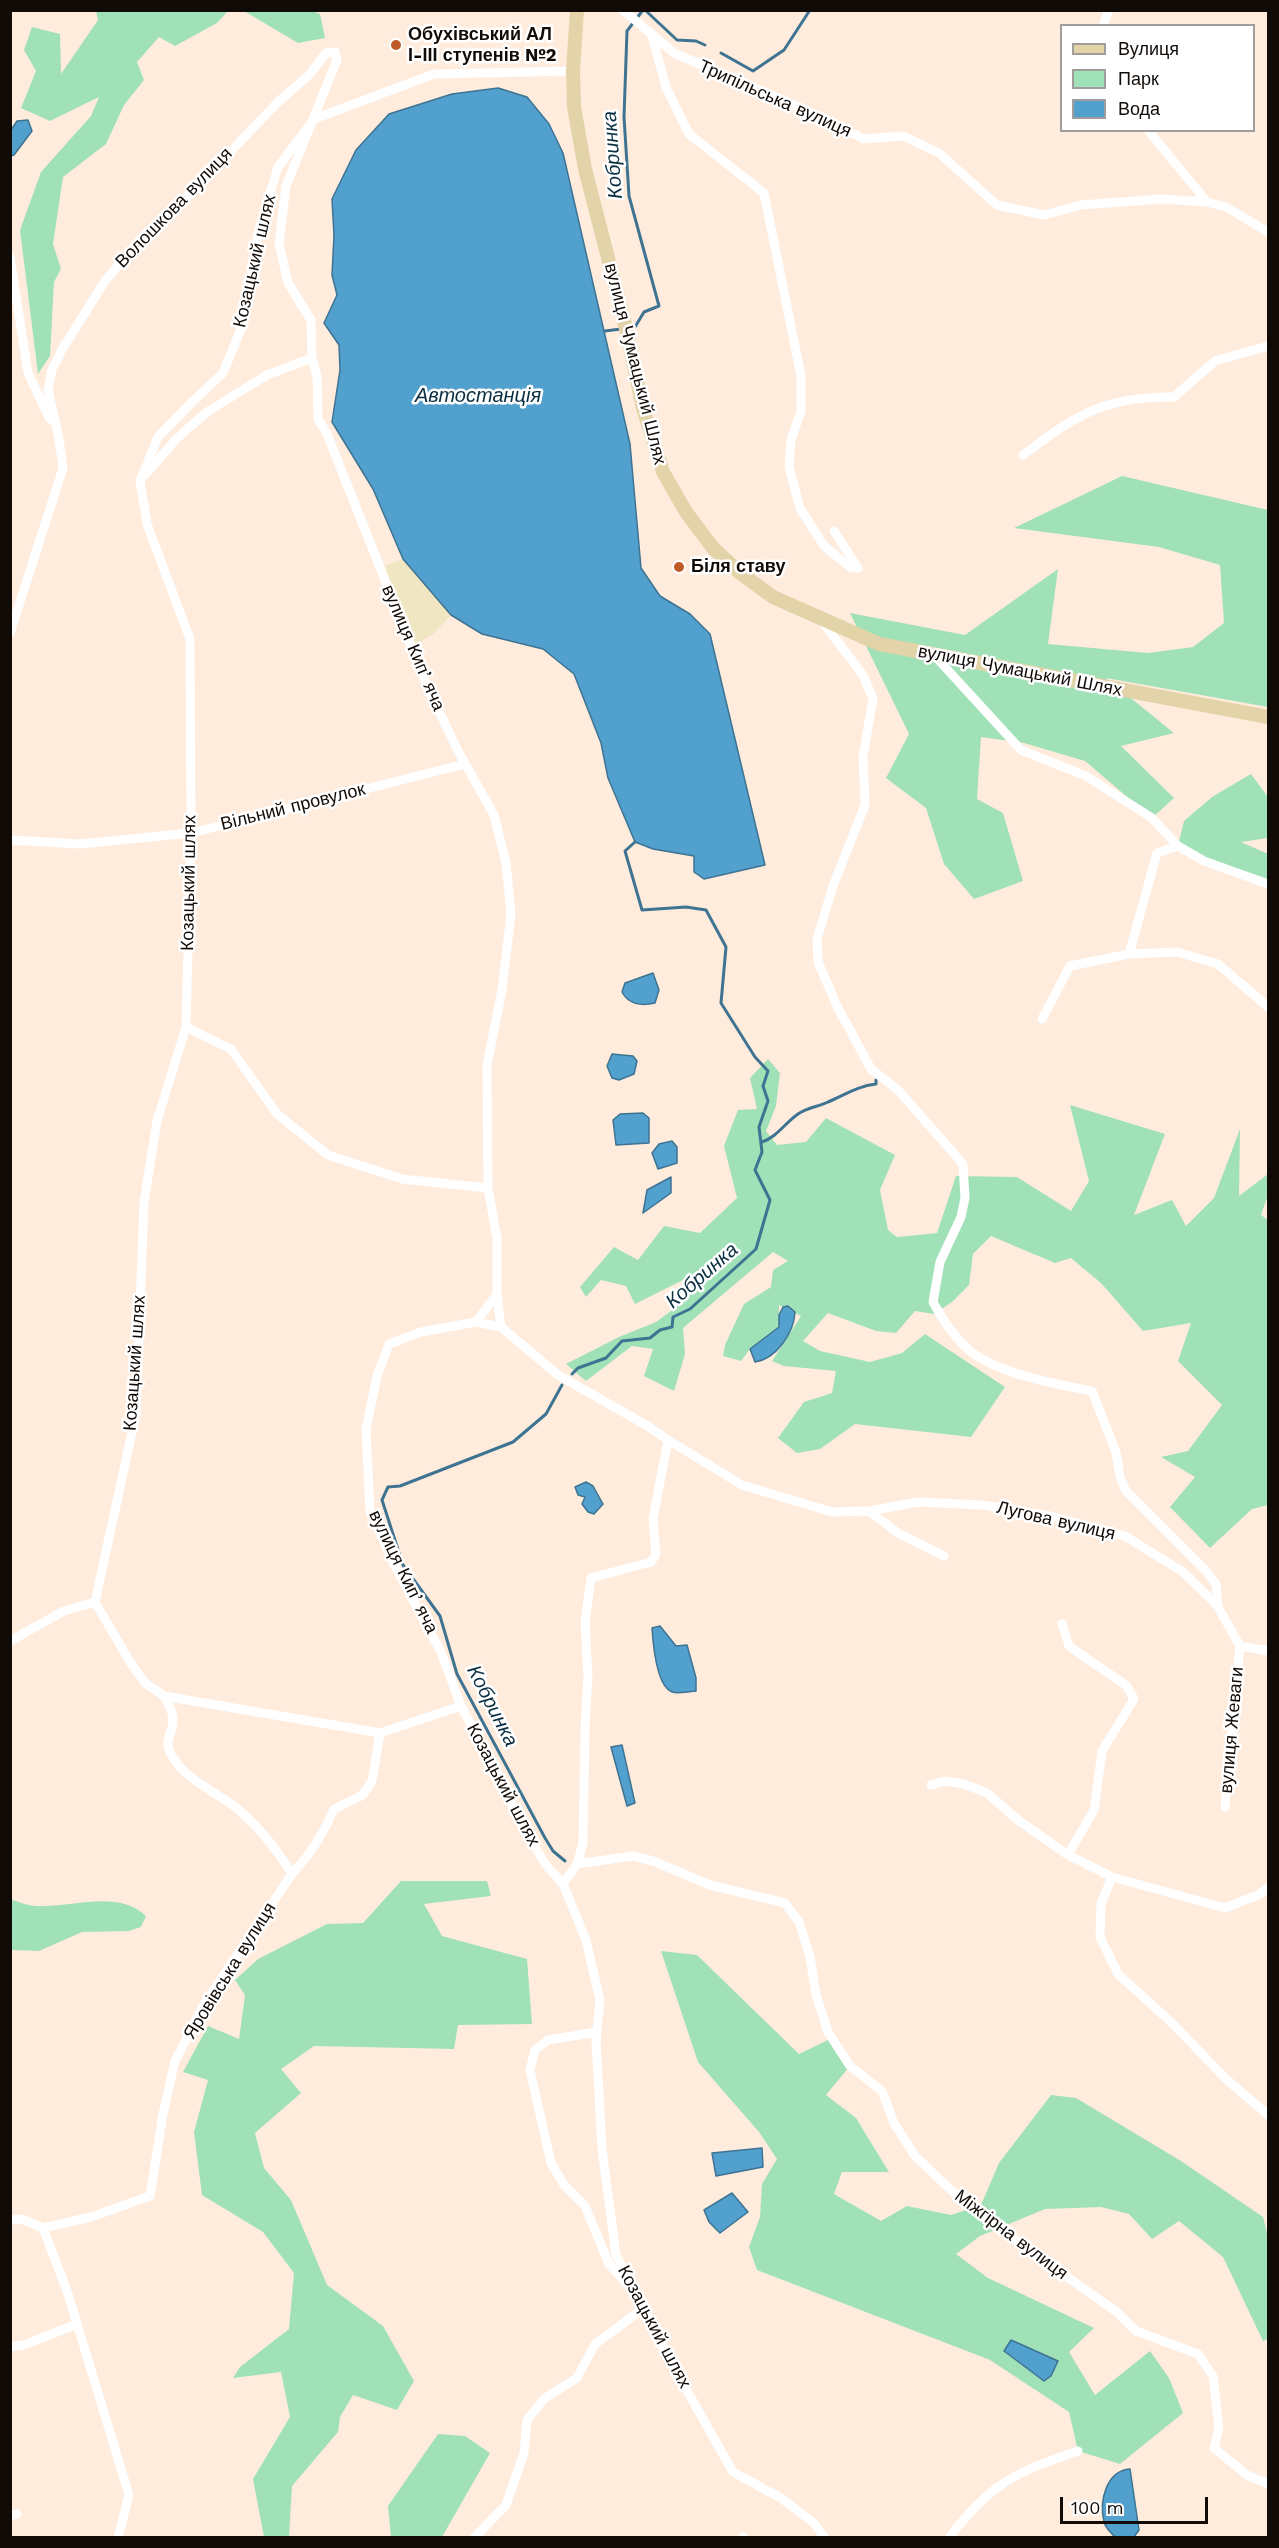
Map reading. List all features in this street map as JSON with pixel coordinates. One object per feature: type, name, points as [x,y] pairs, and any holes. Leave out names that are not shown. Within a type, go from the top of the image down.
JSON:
[{"type":"main road","name":"вулиця Чумацький Шлях","points":[[577,10],[573,71],[574,107],[585,169],[644,408],[663,472],[686,512],[713,548],[740,573],[773,597],[879,644],[1269,717]]},
{"type":"street","name":"Трипільська вулиця","points":[[626,14],[674,53],[806,110],[864,139],[903,136],[939,153],[997,205],[1044,215],[1081,206],[1161,199],[1208,202],[1226,207],[1269,232]]},
{"type":"street","points":[[652,36],[666,87],[689,134],[764,193],[801,376],[801,411],[791,440],[789,467],[800,508],[824,546],[850,567],[858,568],[834,531]]},
{"type":"street","name":"Волошкова вулиця","points":[[10,633],[63,468],[48,390],[52,370],[63,348],[105,280],[144,235],[195,189],[277,103],[310,74],[326,53],[335,52],[337,60],[315,119]]},
{"type":"street","points":[[315,119],[434,74],[573,71]]},
{"type":"street","name":"вулиця Кипʼяча","points":[[315,119],[286,186],[279,243],[288,283],[311,320],[312,358],[317,376],[318,419],[327,434],[430,693],[465,764],[494,815],[506,863],[511,914],[502,990],[487,1065],[488,1188],[497,1239],[496,1294],[501,1327]]},
{"type":"street","name":"Козацький шлях","points":[[315,119],[278,167],[258,233],[243,324],[223,373],[158,437],[140,481],[147,524],[190,639],[190,833],[186,1027],[156,1121],[144,1202],[135,1414],[95,1602],[145,1683],[164,1696],[380,1733],[462,1706],[523,1827],[546,1865],[563,1884],[586,1940],[600,2000],[597,2032],[602,2149],[616,2254],[733,2472],[781,2498],[814,2523],[825,2538]]},
{"type":"street","points":[[1150,132],[1208,202]]},
{"type":"street","points":[[10,257],[28,373],[59,439]]},
{"type":"street","points":[[1023,455],[1062,426],[1098,407],[1146,396],[1174,397],[1215,361],[1269,346]]},
{"type":"street","points":[[140,481],[177,438],[207,412],[267,375],[312,358]]},
{"type":"street","name":"Лугова вулиця","points":[[820,618],[863,675],[873,699],[863,756],[865,805],[833,886],[817,939],[818,962],[838,1008],[871,1069],[897,1090],[963,1164],[965,1198],[961,1217],[940,1262],[933,1302],[947,1327],[970,1350],[995,1366],[1063,1386],[1092,1390],[1116,1452],[1126,1491],[1206,1570],[1216,1584],[1218,1607]]},
{"type":"street","points":[[934,655],[1021,750],[1086,776],[1152,818],[1178,846],[1204,861],[1269,884]]},
{"type":"street","name":"Вільний провулок","points":[[10,840],[80,844],[190,833],[465,764]]},
{"type":"street","points":[[1128,954],[1157,853],[1178,846]]},
{"type":"street","points":[[1042,1019],[1070,966],[1128,954],[1176,952],[1218,964],[1269,1007]]},
{"type":"street","points":[[186,1027],[231,1049],[277,1114],[328,1155],[402,1179],[488,1188]]},
{"type":"street","points":[[496,1294],[476,1322],[501,1327]]},
{"type":"street","name":"вулиця Кипʼяча","points":[[462,1706],[441,1652],[396,1568],[370,1512],[366,1430],[377,1376],[389,1344],[421,1332],[476,1322]]},
{"type":"street","name":"Лугова вулиця","points":[[501,1327],[558,1375],[646,1425],[742,1485],[832,1512],[869,1511],[918,1502],[982,1505],[1050,1516],[1125,1536],[1183,1572],[1218,1607],[1240,1646]]},
{"type":"street","points":[[563,1884],[577,1864],[583,1843],[588,1676],[585,1622],[591,1578],[651,1562],[656,1554],[652,1519],[668,1440]]},
{"type":"street","points":[[869,1511],[898,1533],[944,1556]]},
{"type":"street","points":[[10,1641],[64,1611],[95,1602]]},
{"type":"street","points":[[1062,1624],[1069,1646],[1127,1686],[1134,1699],[1102,1751],[1094,1810],[1068,1854]]},
{"type":"street","name":"вулиця Жеваги","points":[[1225,1806],[1240,1646],[1269,1651]]},
{"type":"street","points":[[164,1696],[172,1712],[174,1723],[167,1738],[171,1755],[181,1767],[262,1831],[292,1874],[311,1853],[334,1809],[363,1795],[372,1781],[380,1733]]},
{"type":"street","points":[[931,1785],[945,1781],[987,1793],[1018,1820],[1068,1854],[1112,1877],[1225,1908],[1258,1895],[1269,1888]]},
{"type":"street","name":"Міжгірна вулиця","points":[[577,1864],[632,1856],[653,1861],[710,1885],[785,1903],[799,1922],[810,1957],[816,1995],[828,2032],[850,2066],[882,2091],[894,2123],[915,2156],[970,2208],[1118,2313],[1136,2331],[1198,2354],[1213,2376],[1220,2428],[1214,2448],[1246,2475],[1269,2484]]},
{"type":"street","name":"Яровівська вулиця","points":[[43,2228],[91,2217],[150,2196],[174,2061],[204,2004],[292,1874]]},
{"type":"street","points":[[1112,1877],[1101,1904],[1100,1937],[1118,1974],[1173,2024],[1226,2079],[1269,2115]]},
{"type":"street","points":[[597,2032],[548,2040],[535,2050],[530,2070],[551,2163],[564,2185],[585,2206],[609,2264],[637,2294]]},
{"type":"street","points":[[10,2220],[22,2219],[43,2228],[77,2324],[129,2494],[118,2538]]},
{"type":"street","points":[[474,2538],[506,2505],[524,2453],[527,2420],[544,2398],[577,2378],[595,2344],[644,2308]]},
{"type":"street","points":[[10,2347],[24,2345],[77,2324]]},
{"type":"street","points":[[949,2538],[970,2510],[998,2485],[1039,2464],[1078,2451]]},
{"type":"green space","points":[[96,11],[228,11],[217,23],[175,46],[159,37],[137,62],[144,80],[124,105],[106,144],[63,177],[53,244],[61,269],[54,282],[50,356],[38,374],[20,230],[41,172],[91,116],[99,97],[50,121],[21,108],[36,71],[24,50],[32,27],[60,34],[61,74],[98,20]]},
{"type":"green space","points":[[244,11],[312,11],[320,14],[325,38],[298,43]]},
{"type":"green space","points":[[1122,476],[1268,510],[1268,707],[1106,678],[1174,733],[1121,746],[1174,798],[1152,818],[1085,761],[1024,743],[981,737],[977,799],[1003,813],[1023,881],[974,899],[944,864],[926,808],[886,778],[909,734],[850,613],[965,635],[1058,569],[1048,644],[1148,653],[1193,647],[1224,623],[1220,565],[1159,547],[1014,528]]},
{"type":"green space","points":[[1251,774],[1268,797],[1268,838],[1241,842],[1268,854],[1268,884],[1178,846],[1184,821],[1212,797]]},
{"type":"green space","points":[[768,1059],[780,1073],[776,1106],[766,1131],[777,1145],[806,1142],[826,1118],[895,1155],[880,1190],[888,1230],[897,1237],[937,1233],[956,1176],[1017,1177],[1071,1211],[1089,1181],[1070,1105],[1165,1134],[1134,1215],[1172,1200],[1186,1226],[1214,1198],[1240,1129],[1239,1196],[1268,1174],[1268,1195],[1261,1215],[1268,1220],[1268,1505],[1252,1509],[1210,1548],[1170,1507],[1195,1477],[1161,1457],[1188,1451],[1222,1405],[1178,1361],[1191,1323],[1143,1331],[1101,1283],[1071,1258],[1055,1263],[991,1236],[973,1254],[969,1285],[952,1302],[934,1314],[915,1311],[896,1333],[876,1331],[828,1313],[803,1341],[820,1351],[870,1362],[902,1353],[925,1334],[1005,1387],[971,1437],[855,1424],[820,1449],[797,1453],[778,1438],[804,1402],[832,1393],[836,1371],[784,1366],[772,1361],[801,1316],[779,1305],[779,1327],[750,1349],[741,1361],[723,1356],[725,1345],[744,1304],[771,1287],[773,1270],[788,1261],[773,1252],[683,1328],[685,1354],[674,1391],[644,1376],[653,1349],[632,1346],[586,1381],[566,1364],[619,1337],[656,1322],[687,1299],[687,1278],[635,1304],[626,1286],[601,1280],[586,1297],[580,1287],[614,1247],[638,1260],[664,1226],[700,1233],[737,1198],[724,1146],[738,1110],[757,1109],[750,1078]]},
{"type":"green space","points":[[401,1881],[487,1881],[491,1896],[424,1904],[442,1936],[527,1959],[532,2024],[458,2025],[454,2049],[314,2046],[281,2069],[301,2093],[255,2133],[264,2168],[291,2200],[327,2285],[383,2326],[414,2381],[397,2410],[353,2395],[340,2417],[338,2432],[292,2486],[289,2537],[264,2537],[253,2479],[290,2417],[281,2372],[233,2378],[240,2367],[289,2329],[294,2273],[263,2232],[202,2195],[194,2132],[208,2080],[183,2072],[208,2026],[239,2039],[245,1995],[235,1980],[258,1959],[327,1924],[363,1923]]},
{"type":"green space","points":[[10,1899],[37,1906],[108,1901],[122,1903],[146,1916],[141,1927],[129,1931],[82,1932],[39,1951],[11,1950]]},
{"type":"green space","points":[[661,1951],[697,1955],[799,2054],[832,2038],[850,2066],[826,2095],[856,2118],[889,2172],[842,2172],[834,2194],[881,2221],[907,2206],[951,2215],[981,2205],[999,2163],[1051,2095],[1076,2098],[1181,2161],[1263,2217],[1268,2237],[1268,2339],[1263,2341],[1223,2257],[1179,2221],[1152,2239],[1129,2214],[1101,2207],[1045,2209],[980,2236],[956,2254],[988,2278],[1094,2328],[1069,2352],[1095,2395],[1150,2351],[1169,2378],[1183,2413],[1120,2464],[1078,2451],[1069,2412],[990,2360],[757,2270],[749,2247],[760,2217],[762,2184],[777,2159],[759,2132],[698,2062]]},
{"type":"green space","points":[[438,2434],[465,2436],[490,2453],[442,2537],[391,2537],[388,2506]]},
{"type":"sand","points":[[403,559],[451,615],[433,634],[411,647],[379,568]]},
{"type":"water","name":"Автостанція","points":[[498,88],[527,97],[549,124],[563,153],[630,444],[641,568],[660,596],[690,614],[710,634],[765,865],[704,879],[694,872],[694,856],[653,849],[635,842],[608,778],[601,743],[574,674],[543,649],[482,634],[451,615],[403,559],[373,489],[332,422],[340,370],[339,345],[324,323],[337,295],[332,275],[334,235],[332,199],[356,150],[389,114],[452,94]]},
{"type":"water","points":[[28,120],[32,131],[11,156],[11,130],[17,121]]},
{"type":"water","points":[[653,973],[659,990],[655,1003],[636,1003],[628,1000],[622,992],[625,983]]},
{"type":"water","points":[[612,1054],[633,1056],[637,1061],[634,1074],[619,1080],[612,1078],[607,1066]]},
{"type":"water","points":[[643,1113],[649,1118],[649,1143],[616,1145],[613,1120],[620,1114]]},
{"type":"water","points":[[672,1141],[677,1147],[677,1163],[658,1169],[652,1153],[659,1144]]},
{"type":"water","points":[[671,1177],[671,1193],[643,1213],[647,1190]]},
{"type":"water","points":[[788,1306],[795,1312],[787,1336],[770,1356],[755,1362],[750,1349],[779,1327],[779,1315],[783,1307]]},
{"type":"water","points":[[586,1482],[593,1486],[603,1504],[594,1514],[588,1512],[582,1504],[585,1497],[578,1495],[575,1487]]},
{"type":"water","points":[[660,1626],[676,1646],[687,1645],[696,1678],[696,1691],[672,1692],[662,1682],[656,1663],[652,1628]]},
{"type":"water","points":[[622,1745],[635,1803],[627,1806],[611,1747]]},
{"type":"water","points":[[762,2148],[763,2167],[716,2176],[712,2153]]},
{"type":"water","points":[[732,2193],[748,2212],[720,2233],[709,2222],[704,2210]]},
{"type":"water","points":[[1011,2340],[1058,2361],[1051,2376],[1044,2381],[1004,2351]]},
{"type":"water","points":[[1130,2469],[1139,2530],[1134,2537],[1115,2537],[1104,2522],[1104,2497],[1106,2488],[1115,2475]]},
{"type":"waterway","name":"Кобринка","points":[[630,328],[635,327],[644,312],[659,306],[629,196],[624,117],[627,31],[643,10]]},
{"type":"waterway","name":"Кобринка","points":[[645,10],[677,40],[696,41],[705,45]]},
{"type":"waterway","name":"Кобринка","points":[[721,53],[753,71],[784,50],[810,10]]},
{"type":"waterway","name":"Кобринка","points":[[605,331],[621,329]]},
{"type":"waterway","name":"Кобринка","points":[[572,1374],[578,1368],[606,1358],[622,1341],[650,1338],[660,1330],[672,1327],[673,1317],[690,1309],[756,1249],[770,1200],[755,1170],[762,1152],[759,1127],[768,1101],[763,1086],[768,1071],[755,1057],[721,1003],[726,947],[706,910],[686,907],[642,910],[625,851],[635,842]]},
{"type":"waterway","points":[[762,1142],[772,1137],[793,1118],[809,1108],[876,1084],[876,1080]]},
{"type":"waterway","name":"Кобринка","points":[[562,1385],[546,1414],[513,1442],[400,1486],[388,1487],[382,1500],[403,1565],[440,1616],[457,1674],[545,1838],[553,1851],[565,1861]]},
{"type":"place","name":"Обухівський АЛ І-ІІІ ступенів №2","points":[[396,45]]},
{"type":"place","name":"Біля ставу","points":[[679,567]]}]
